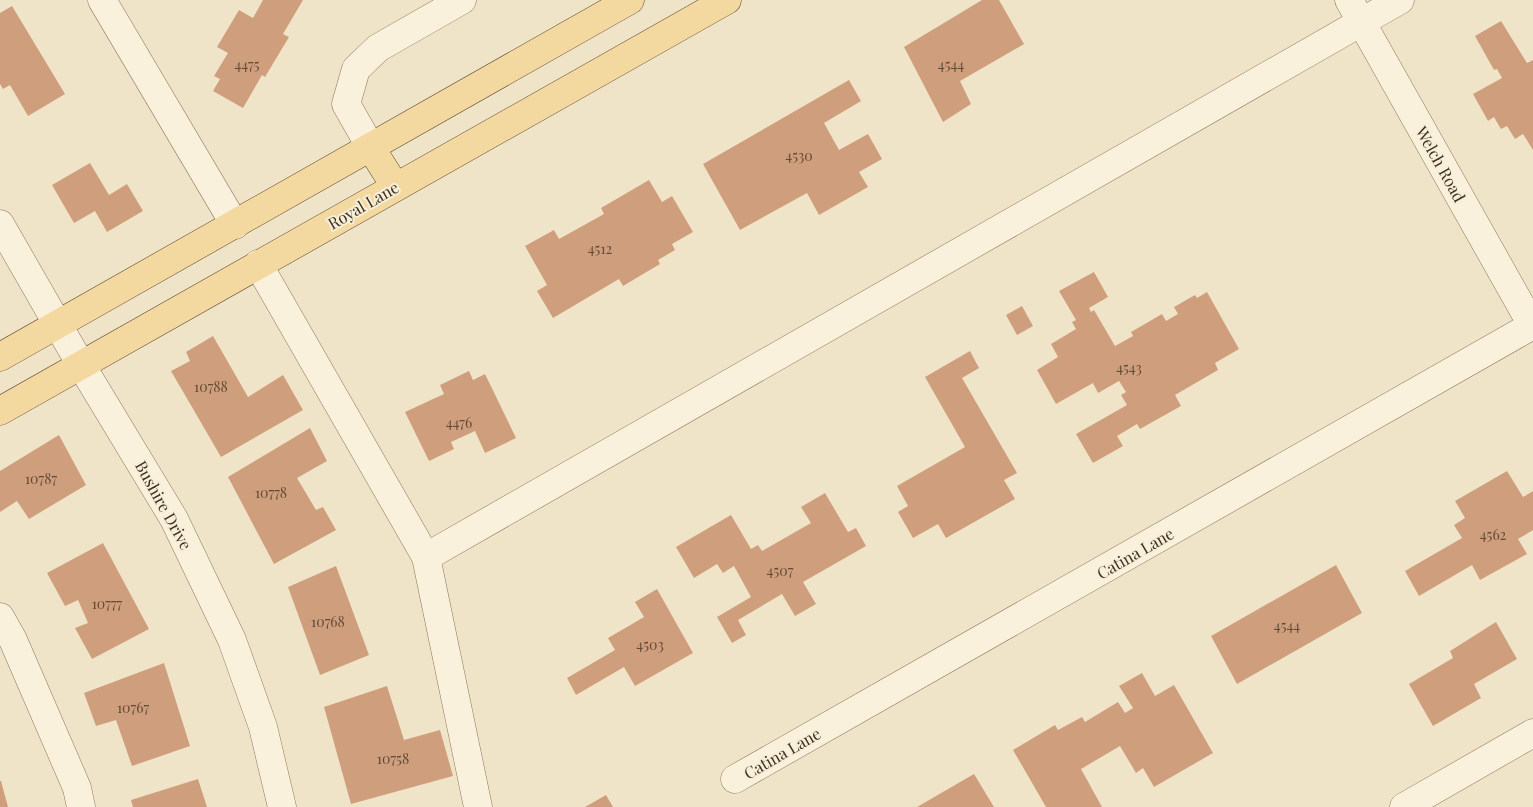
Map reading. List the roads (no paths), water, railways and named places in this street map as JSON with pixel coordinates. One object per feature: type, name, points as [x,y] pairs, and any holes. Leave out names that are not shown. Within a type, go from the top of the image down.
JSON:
[{"type":"main road","points":[[0,357],[630,0]]},
{"type":"main road","name":"Royal Lane","points":[[0,411],[727,0]]},
{"type":"main road","points":[[371,148],[395,186]]},
{"type":"street","points":[[102,0],[235,224]]},
{"type":"street","points":[[371,148],[346,104],[356,69],[378,48],[462,0]]},
{"type":"street","points":[[426,557],[1355,11],[1400,0]]},
{"type":"street","name":"Welch Road","points":[[1355,11],[1533,326]]},
{"type":"street","name":"Bushire Drive","points":[[0,224],[57,325],[174,518],[232,640],[263,727],[282,807]]},
{"type":"street","points":[[258,264],[426,557],[478,807]]},
{"type":"street","name":"Catina Lane","points":[[736,779],[1533,326]]},
{"type":"street","points":[[0,617],[13,640],[77,788],[81,807]]},
{"type":"street","points":[[1404,807],[1533,733]]}]
